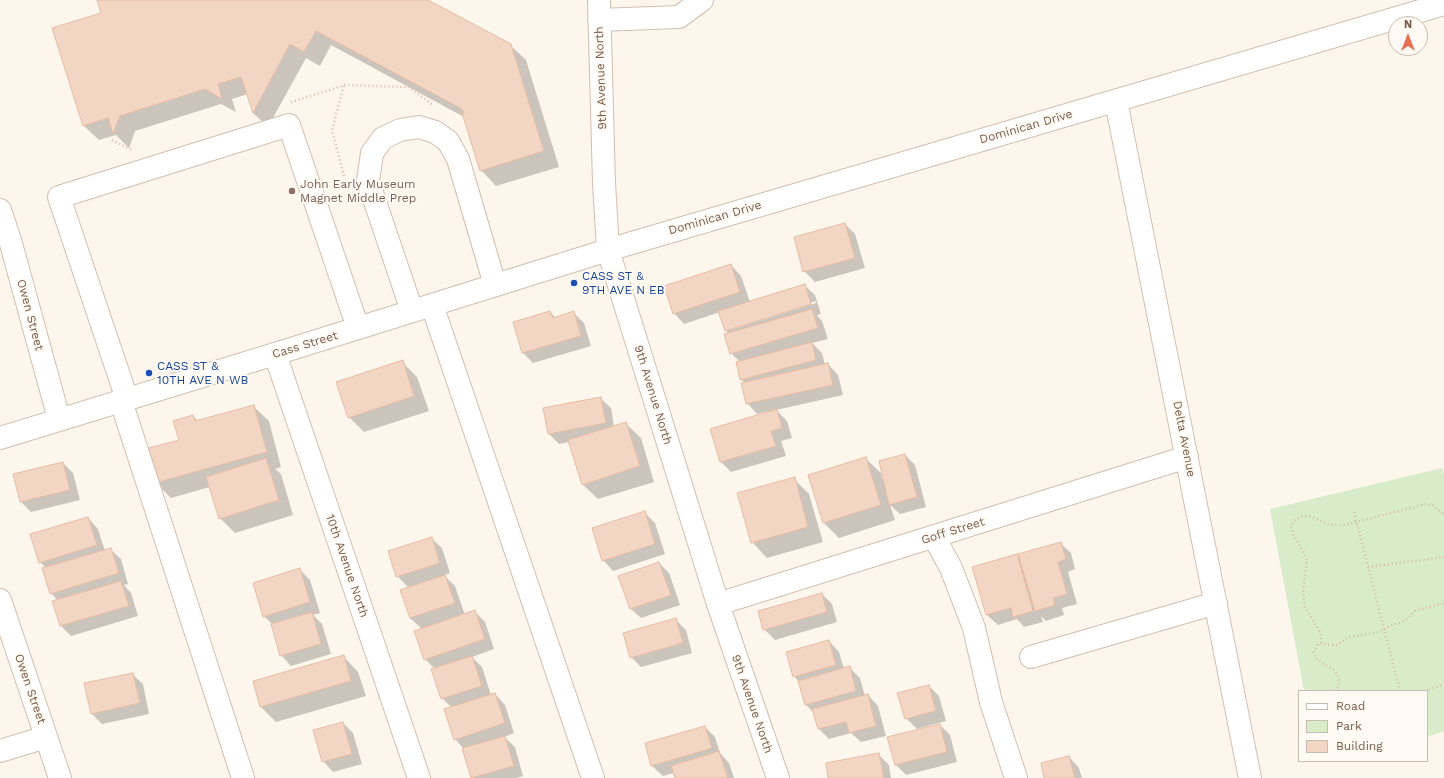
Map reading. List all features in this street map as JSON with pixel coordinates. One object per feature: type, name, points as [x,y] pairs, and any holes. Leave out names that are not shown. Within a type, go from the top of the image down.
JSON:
[{"type":"street","points":[[599,10],[679,17],[702,0]]},
{"type":"street","name":"Dominican Drive","points":[[608,250],[1444,4]]},
{"type":"street","name":"9th Avenue North","points":[[599,10],[604,183],[608,250],[718,604],[778,778]]},
{"type":"street","name":"Delta Avenue","points":[[1116,100],[1250,778]]},
{"type":"street","points":[[243,778],[59,197],[289,125],[358,328]]},
{"type":"street","points":[[495,285],[458,159],[448,141],[436,132],[420,127],[400,130],[383,138],[372,153],[368,182],[422,308],[593,778]]},
{"type":"street","name":"Owen Street","points":[[0,210],[5,242],[59,419]]},
{"type":"street","name":"Cass Street","points":[[0,438],[608,250]]},
{"type":"street","name":"10th Avenue North","points":[[275,354],[419,778]]},
{"type":"street","name":"Goff Street","points":[[718,604],[1187,457]]},
{"type":"street","points":[[934,537],[951,568],[974,628],[991,702],[1016,778]]},
{"type":"street","name":"Owen Street","points":[[0,602],[60,778]]},
{"type":"street","points":[[1031,657],[1216,603]]},
{"type":"street","points":[[0,751],[46,737]]},
{"type":"path","points":[[285,104],[344,85],[409,88],[439,110]]},
{"type":"path","points":[[112,140],[135,152]]},
{"type":"path","points":[[1322,643],[1320,632],[1305,607],[1303,592],[1307,560],[1304,551],[1293,534],[1291,526],[1296,520],[1302,516],[1305,516],[1312,517],[1330,525],[1345,525],[1426,504],[1433,505],[1444,515]]},
{"type":"path","points":[[1354,512],[1400,690]]},
{"type":"path","points":[[1368,567],[1444,557]]},
{"type":"path","points":[[1336,690],[1340,684],[1337,673],[1315,659],[1314,655],[1316,646],[1320,643],[1334,646],[1338,645],[1348,637],[1384,630],[1406,620],[1415,611],[1444,603]]},
{"type":"path","points":[[1428,690],[1444,684]]},
{"type":"green space","points":[[1442,468],[1444,473],[1444,731],[1428,737],[1428,690],[1304,690],[1270,509]]},
{"type":"building","points":[[97,0],[428,0],[511,44],[544,151],[480,171],[462,109],[316,31],[304,52],[290,44],[253,113],[241,77],[218,84],[222,99],[205,89],[120,116],[113,134],[108,118],[83,126],[52,28],[101,13]]},
{"type":"building","points":[[845,223],[855,258],[803,272],[794,237]]},
{"type":"building","points":[[731,264],[740,292],[673,314],[664,286]]},
{"type":"building","points":[[805,284],[811,304],[725,331],[718,311]]},
{"type":"building","points":[[812,309],[818,328],[730,354],[724,334]]},
{"type":"building","points":[[550,311],[553,318],[574,311],[581,336],[522,353],[513,322]]},
{"type":"building","points":[[812,342],[816,360],[740,380],[736,362]]},
{"type":"building","points":[[403,360],[414,396],[348,418],[336,382]]},
{"type":"building","points":[[828,363],[833,385],[746,404],[741,383]]},
{"type":"building","points":[[601,397],[606,423],[548,434],[543,408]]},
{"type":"building","points":[[254,405],[267,452],[155,483],[145,449],[179,440],[173,421],[193,415],[195,421]]},
{"type":"building","points":[[777,409],[782,428],[771,431],[776,446],[720,462],[710,429]]},
{"type":"building","points":[[626,422],[640,466],[582,485],[568,440]]},
{"type":"building","points":[[905,454],[917,497],[889,505],[879,461]]},
{"type":"building","points":[[866,457],[881,505],[823,523],[808,475]]},
{"type":"building","points":[[266,458],[279,500],[219,519],[206,477]]},
{"type":"building","points":[[63,462],[70,490],[20,502],[13,474]]},
{"type":"building","points":[[795,477],[808,527],[751,543],[737,493]]},
{"type":"building","points":[[645,511],[655,544],[602,561],[592,528]]},
{"type":"building","points":[[88,517],[97,545],[39,563],[30,534]]},
{"type":"building","points":[[432,537],[440,563],[396,577],[388,551]]},
{"type":"building","points":[[1061,542],[1066,559],[1058,562],[1067,594],[1053,598],[1055,605],[1035,611],[1018,554]]},
{"type":"building","points":[[111,548],[119,573],[50,594],[42,568]]},
{"type":"building","points":[[1017,554],[1033,611],[1013,617],[1011,608],[986,615],[972,567]]},
{"type":"building","points":[[659,562],[671,595],[630,609],[618,576]]},
{"type":"building","points":[[300,568],[310,602],[263,617],[253,583]]},
{"type":"building","points":[[445,575],[455,603],[410,618],[400,590]]},
{"type":"building","points":[[121,581],[129,606],[60,626],[52,601]]},
{"type":"building","points":[[822,593],[827,612],[763,630],[758,611]]},
{"type":"building","points":[[475,610],[485,639],[424,660],[414,631]]},
{"type":"building","points":[[312,612],[321,644],[280,656],[271,624]]},
{"type":"building","points":[[676,618],[683,643],[630,658],[623,633]]},
{"type":"building","points":[[829,640],[836,665],[793,677],[786,652]]},
{"type":"building","points":[[344,655],[351,681],[260,707],[253,681]]},
{"type":"building","points":[[472,656],[482,686],[441,699],[431,669]]},
{"type":"building","points":[[850,666],[856,691],[805,705],[798,681]]},
{"type":"building","points":[[133,673],[140,703],[91,714],[84,683]]},
{"type":"building","points":[[929,685],[936,711],[905,719],[897,693]]},
{"type":"building","points":[[495,693],[505,723],[454,740],[444,709]]},
{"type":"building","points":[[868,694],[876,726],[849,733],[846,722],[818,729],[812,709]]},
{"type":"building","points":[[343,722],[352,754],[322,762],[313,730]]},
{"type":"building","points":[[940,724],[947,752],[895,765],[887,737]]},
{"type":"building","points":[[705,726],[712,748],[651,766],[645,743]]},
{"type":"building","points":[[505,736],[514,766],[471,778],[462,748]]},
{"type":"building","points":[[719,751],[728,778],[675,778],[671,766]]},
{"type":"building","points":[[879,753],[884,778],[828,778],[826,763]]},
{"type":"building","points":[[1069,756],[1075,778],[1044,778],[1041,763]]},
{"type":"place","name":"John Early Museum Magnet Middle Prep","points":[[292,191]]},
{"type":"place","name":"CASS ST & 9TH AVE N EB","points":[[574,283]]},
{"type":"place","name":"CASS ST & 10TH AVE N WB","points":[[149,373]]}]
